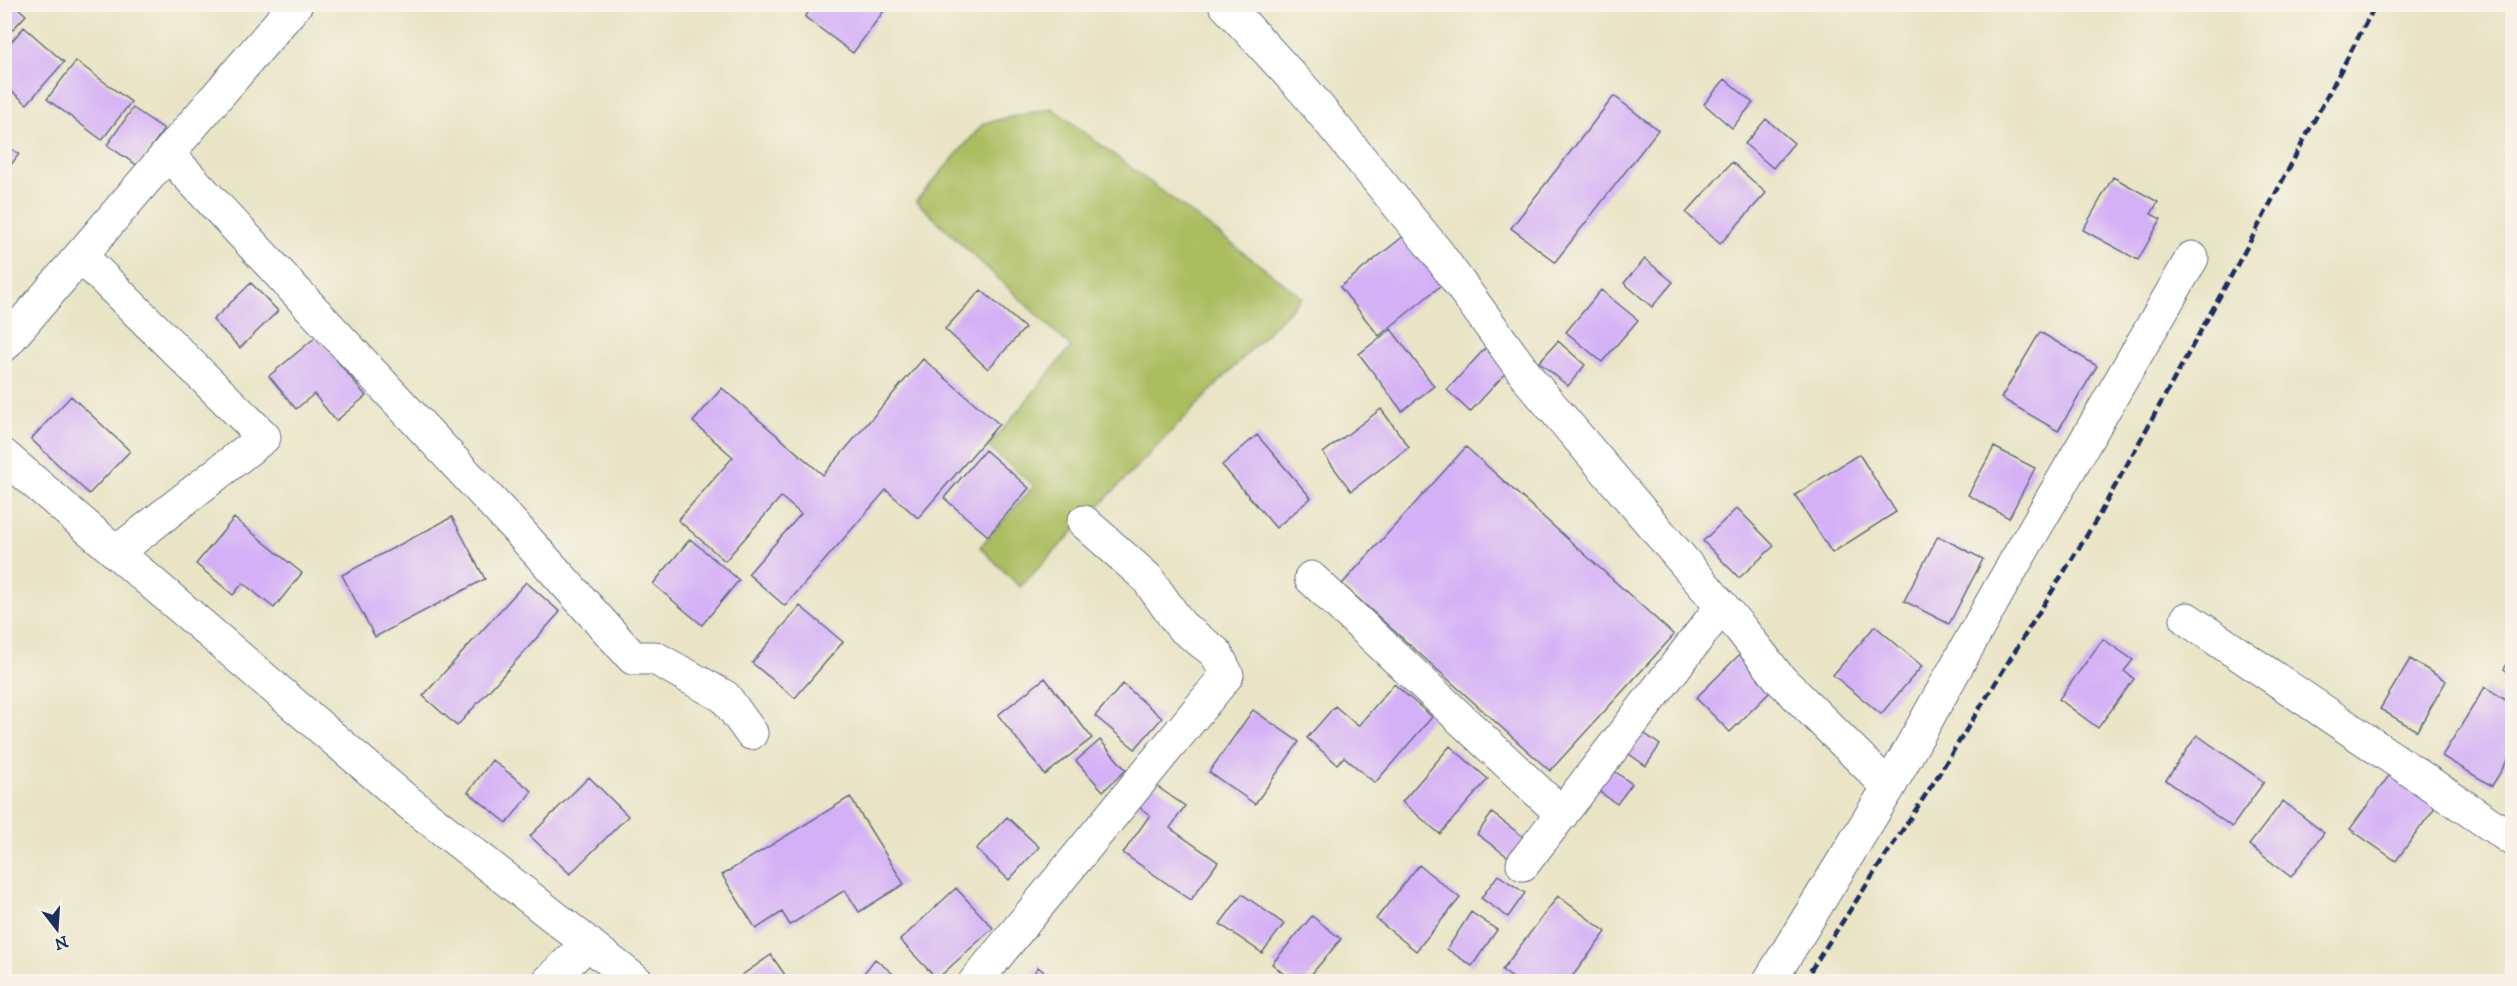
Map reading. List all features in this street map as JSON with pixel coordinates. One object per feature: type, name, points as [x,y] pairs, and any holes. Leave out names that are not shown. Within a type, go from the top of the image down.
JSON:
[{"type":"street","points":[[4,345],[296,4]]},
{"type":"street","points":[[1225,4],[1326,117],[1436,251],[1531,382],[1722,606],[1779,678],[1889,787]]},
{"type":"street","points":[[168,154],[517,529],[633,658],[655,658],[725,697],[751,733]]},
{"type":"street","points":[[81,256],[264,436],[117,552]]},
{"type":"street","points":[[1769,981],[1889,787],[1999,590],[2192,258]]},
{"type":"street","points":[[4,456],[403,798],[637,981]]},
{"type":"street","points":[[975,981],[1227,675],[1216,653],[1180,626],[1147,578],[1084,522]]},
{"type":"street","points":[[1311,578],[1562,814]]},
{"type":"street","points":[[1523,864],[1722,606]]},
{"type":"street","points":[[2187,619],[2512,839]]},
{"type":"street","points":[[548,981],[588,943]]},
{"type":"green space","points":[[1052,108],[1302,297],[1020,587],[980,547],[1034,486],[988,447],[1071,347],[916,201],[984,123]]},
{"type":"building","points":[[4,4],[14,4],[26,15],[4,39]]},
{"type":"building","points":[[814,4],[889,4],[853,53],[805,17]]},
{"type":"building","points":[[24,27],[64,62],[27,104],[4,85],[4,50]]},
{"type":"building","points":[[76,61],[131,102],[102,140],[47,99]]},
{"type":"building","points":[[1725,79],[1753,103],[1732,128],[1704,104]]},
{"type":"building","points":[[1614,96],[1658,130],[1555,262],[1511,228]]},
{"type":"building","points":[[133,108],[164,129],[138,166],[107,145]]},
{"type":"building","points":[[1766,119],[1794,143],[1773,168],[1745,144]]},
{"type":"building","points":[[4,144],[19,154],[4,174]]},
{"type":"building","points":[[1732,162],[1766,193],[1720,244],[1686,213]]},
{"type":"building","points":[[2113,177],[2158,202],[2151,214],[2161,219],[2138,260],[2083,230]]},
{"type":"building","points":[[1410,231],[1449,279],[1379,336],[1340,287]]},
{"type":"building","points":[[1645,259],[1673,282],[1652,307],[1624,283]]},
{"type":"building","points":[[251,283],[278,311],[240,348],[213,320]]},
{"type":"building","points":[[981,290],[1025,328],[988,369],[945,329]]},
{"type":"building","points":[[1601,290],[1638,320],[1602,362],[1566,332]]},
{"type":"building","points":[[1391,329],[1434,386],[1402,411],[1359,354]]},
{"type":"building","points":[[2040,332],[2097,366],[2058,431],[2001,398]]},
{"type":"building","points":[[317,336],[366,396],[336,421],[314,394],[296,409],[269,376]]},
{"type":"building","points":[[1558,341],[1585,365],[1568,386],[1539,362]]},
{"type":"building","points":[[1489,344],[1513,365],[1470,412],[1447,390]]},
{"type":"building","points":[[923,359],[999,424],[918,518],[886,490],[785,606],[748,574],[801,514],[781,497],[725,561],[678,520],[733,457],[693,422],[722,388],[823,475]]},
{"type":"building","points":[[71,396],[130,451],[89,494],[31,439]]},
{"type":"building","points":[[1381,409],[1409,447],[1351,491],[1323,453]]},
{"type":"building","points":[[1257,435],[1311,498],[1276,528],[1222,465]]},
{"type":"building","points":[[1466,447],[1674,635],[1550,771],[1342,584]]},
{"type":"building","points":[[1994,447],[2035,468],[2009,518],[1968,495]]},
{"type":"building","points":[[985,450],[1029,488],[988,536],[944,498]]},
{"type":"building","points":[[1859,454],[1896,512],[1832,553],[1795,495]]},
{"type":"building","points":[[1737,508],[1774,546],[1739,578],[1703,541]]},
{"type":"building","points":[[452,517],[485,579],[375,637],[342,575]]},
{"type":"building","points":[[234,518],[302,573],[274,608],[243,583],[233,595],[196,564]]},
{"type":"building","points":[[1938,536],[1983,559],[1949,624],[1904,601]]},
{"type":"building","points":[[690,539],[739,580],[702,625],[653,584]]},
{"type":"building","points":[[526,582],[560,612],[457,726],[423,696]]},
{"type":"building","points":[[800,606],[843,642],[795,698],[752,663]]},
{"type":"building","points":[[1875,626],[1922,666],[1881,714],[1833,675]]},
{"type":"building","points":[[2103,639],[2133,660],[2124,671],[2134,679],[2098,728],[2059,699]]},
{"type":"building","points":[[1740,654],[1774,688],[1730,732],[1696,698]]},
{"type":"building","points":[[2512,655],[2512,675],[2504,669]]},
{"type":"building","points":[[2410,659],[2446,681],[2417,731],[2380,709]]},
{"type":"building","points":[[1045,678],[1092,738],[1045,775],[998,715]]},
{"type":"building","points":[[1123,684],[1162,718],[1135,749],[1095,716]]},
{"type":"building","points":[[1394,684],[1432,717],[1375,783],[1344,757],[1337,764],[1307,738],[1335,706],[1358,726]]},
{"type":"building","points":[[2485,687],[2512,704],[2512,753],[2492,786],[2442,756]]},
{"type":"building","points":[[1253,710],[1299,742],[1255,804],[1209,772]]},
{"type":"building","points":[[1637,728],[1660,745],[1646,766],[1622,749]]},
{"type":"building","points":[[2197,735],[2264,782],[2232,827],[2166,780]]},
{"type":"building","points":[[1100,740],[1126,770],[1103,791],[1076,761]]},
{"type":"building","points":[[1450,746],[1488,779],[1440,834],[1402,802]]},
{"type":"building","points":[[492,760],[532,791],[507,823],[468,792]]},
{"type":"building","points":[[2396,766],[2441,799],[2396,861],[2350,829]]},
{"type":"building","points":[[1609,767],[1632,784],[1617,804],[1594,788]]},
{"type":"building","points":[[589,777],[628,816],[570,874],[530,836]]},
{"type":"building","points":[[1152,783],[1185,806],[1170,828],[1218,862],[1191,900],[1123,853],[1150,815],[1136,805]]},
{"type":"building","points":[[850,797],[904,884],[859,912],[845,890],[790,925],[782,912],[756,929],[722,875]]},
{"type":"building","points":[[2283,801],[2324,833],[2291,877],[2249,845]]},
{"type":"building","points":[[1492,813],[1526,839],[1511,859],[1477,834]]},
{"type":"building","points":[[1007,817],[1039,847],[1009,880],[976,849]]},
{"type":"building","points":[[1419,865],[1460,898],[1416,951],[1376,919]]},
{"type":"building","points":[[1498,875],[1525,893],[1508,917],[1481,898]]},
{"type":"building","points":[[956,888],[993,928],[937,979],[900,940]]},
{"type":"building","points":[[1242,894],[1284,924],[1262,953],[1220,924]]},
{"type":"building","points":[[1558,896],[1606,932],[1568,982],[1518,982],[1502,970]]},
{"type":"building","points":[[1471,912],[1497,930],[1472,966],[1447,949]]},
{"type":"building","points":[[1312,916],[1341,939],[1305,982],[1293,982],[1272,964]]},
{"type":"building","points":[[771,955],[790,982],[732,982]]},
{"type":"building","points":[[875,959],[903,982],[857,982]]},
{"type":"building","points":[[1038,967],[1057,982],[1028,982]]},
{"type":"building","points":[[601,970],[613,982],[590,982]]},
{"type":"railway","points":[[1803,982],[1934,782],[2098,517],[2252,238],[2376,4]]}]
